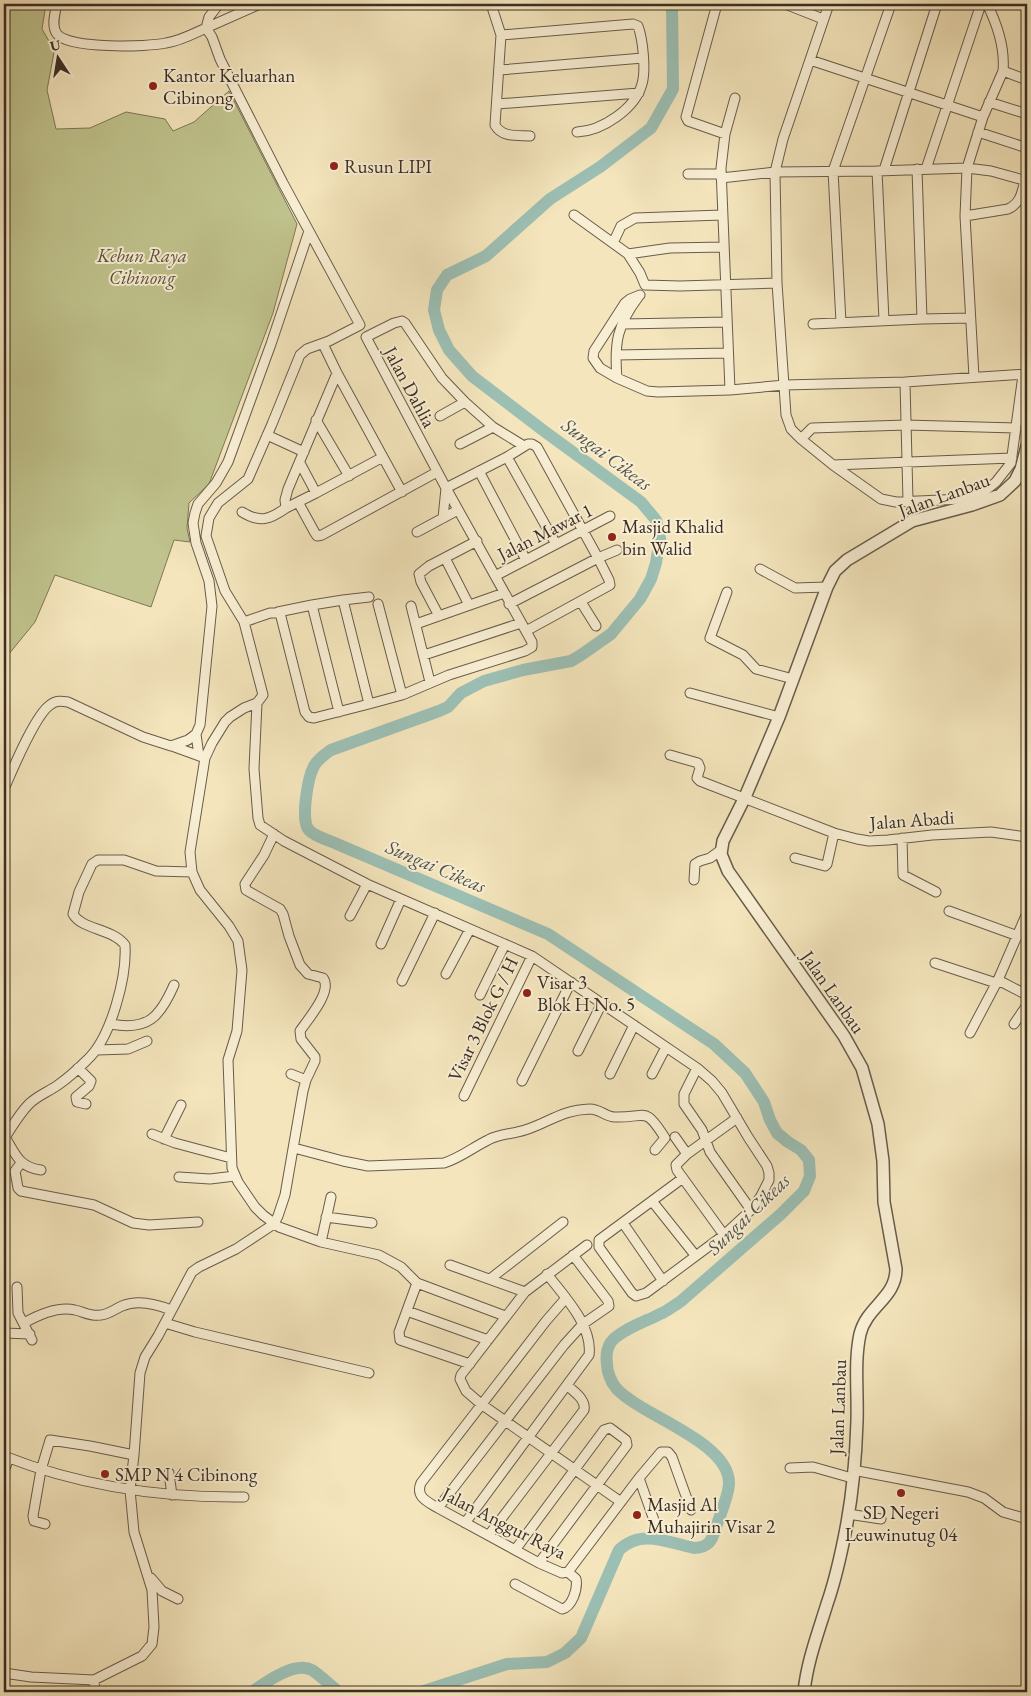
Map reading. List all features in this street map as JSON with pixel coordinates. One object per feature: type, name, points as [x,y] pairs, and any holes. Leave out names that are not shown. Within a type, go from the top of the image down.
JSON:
[{"type":"street","points":[[57,4],[54,27],[57,34],[62,38],[97,45],[151,46],[168,43],[260,4]]},
{"type":"street","points":[[219,4],[209,17],[206,28],[212,37],[220,59],[236,91],[366,337]]},
{"type":"street","points":[[491,4],[502,36],[497,129],[504,134],[530,136]]},
{"type":"street","points":[[717,4],[686,117],[688,121],[725,134]]},
{"type":"street","points":[[785,4],[823,19]]},
{"type":"street","points":[[640,295],[625,303],[593,354],[593,358],[600,368],[647,392],[730,390],[785,385],[905,382],[1025,374],[1010,463],[996,482],[980,494],[963,499],[888,502],[832,464],[790,429],[787,422],[785,385],[777,283],[775,172],[780,147],[829,4]]},
{"type":"street","points":[[841,322],[833,171],[891,4]]},
{"type":"street","points":[[884,320],[881,171],[937,4]]},
{"type":"street","points":[[922,319],[922,169],[981,4]]},
{"type":"street","points":[[974,377],[965,216],[967,168],[983,117],[1003,71],[1003,52],[987,4]]},
{"type":"street","points":[[502,36],[636,24],[639,28],[644,76],[638,93],[618,116],[603,126],[592,131],[577,132]]},
{"type":"street","points":[[500,70],[643,58]]},
{"type":"street","points":[[810,60],[983,117]]},
{"type":"street","points":[[1003,71],[1027,80]]},
{"type":"street","points":[[497,104],[638,93]]},
{"type":"street","points":[[730,390],[721,176],[725,134],[736,98]]},
{"type":"street","points":[[989,102],[1027,114]]},
{"type":"street","points":[[978,132],[1027,148]]},
{"type":"street","points":[[688,174],[721,176],[775,172],[967,168],[991,171],[1026,180],[1021,196],[1014,206],[1008,209],[965,216]]},
{"type":"street","points":[[574,215],[628,254],[645,285],[623,324],[616,342],[618,378]]},
{"type":"street","points":[[613,243],[621,226],[635,218],[722,215]]},
{"type":"street","points":[[171,746],[188,740],[196,734],[200,725],[212,606],[210,581],[196,543],[193,523],[195,513],[198,504],[216,483],[228,462],[271,344],[309,231]]},
{"type":"street","points":[[628,254],[670,248],[724,247]]},
{"type":"street","points":[[645,285],[680,286],[725,283],[777,283]]},
{"type":"street","points":[[813,324],[970,318]]},
{"type":"street","name":"Jalan Dahlia","points":[[430,682],[529,650],[532,647],[532,642],[437,472],[366,337],[394,323],[402,321],[405,323],[442,378],[465,402],[493,427],[524,446],[532,444],[537,447],[582,530]]},
{"type":"street","points":[[623,324],[727,322]]},
{"type":"street","points":[[202,757],[224,722],[236,712],[257,703],[262,698],[262,690],[244,622],[225,591],[214,562],[206,532],[209,518],[218,503],[248,479],[300,355],[308,349],[324,344],[360,325]]},
{"type":"street","points":[[324,344],[337,373],[402,492]]},
{"type":"street","points":[[616,355],[728,353]]},
{"type":"street","points":[[286,508],[287,494],[337,373]]},
{"type":"street","points":[[905,382],[908,501]]},
{"type":"street","points":[[440,416],[465,402]]},
{"type":"street","points":[[316,420],[348,476]]},
{"type":"street","points":[[801,439],[812,428],[906,425],[1016,428]]},
{"type":"street","points":[[460,444],[493,427]]},
{"type":"street","points":[[266,436],[304,452]]},
{"type":"street","points":[[443,518],[446,488],[507,457],[524,446]]},
{"type":"street","name":"Jalan Lanbau","points":[[804,1692],[811,1656],[840,1559],[848,1514],[857,1422],[858,1348],[861,1333],[867,1316],[888,1292],[896,1278],[884,1202],[883,1161],[878,1124],[862,1068],[844,1036],[728,871],[722,858],[721,850],[779,717],[826,588],[835,571],[847,560],[912,522],[1000,495],[1015,481],[1027,446]]},
{"type":"street","points":[[242,512],[258,520],[271,517],[383,456]]},
{"type":"street","points":[[507,457],[556,544]]},
{"type":"street","points":[[832,464],[1012,458]]},
{"type":"street","points":[[300,463],[316,493]]},
{"type":"street","points":[[479,471],[526,560]]},
{"type":"street","points":[[298,502],[315,534],[319,536],[437,472]]},
{"type":"street","points":[[417,532],[458,510]]},
{"type":"street","name":"Jalan Mawar 1","points":[[495,576],[610,516]]},
{"type":"street","points":[[526,631],[610,585],[598,558],[582,530]]},
{"type":"street","points":[[438,616],[420,582],[419,574],[424,569],[476,541]]},
{"type":"street","points":[[510,604],[617,550]]},
{"type":"street","points":[[445,558],[469,605]]},
{"type":"street","points":[[760,569],[795,588],[826,588]]},
{"type":"street","points":[[727,592],[710,638],[743,655],[756,669],[793,679]]},
{"type":"street","points":[[416,624],[504,593]]},
{"type":"street","points":[[244,622],[270,613],[280,616],[312,605],[369,597]]},
{"type":"street","points":[[343,600],[369,704]]},
{"type":"street","points":[[581,602],[596,626]]},
{"type":"street","points":[[378,604],[402,695]]},
{"type":"street","points":[[312,605],[339,712]]},
{"type":"street","points":[[280,616],[306,716],[314,718],[402,695],[430,682],[411,606]]},
{"type":"street","points":[[424,654],[521,623]]},
{"type":"street","points":[[690,693],[779,717]]},
{"type":"street","points":[[4,790],[36,722],[48,706],[55,702],[68,702],[143,737],[202,757]]},
{"type":"street","points":[[257,703],[254,769],[260,825],[300,850],[367,884],[532,956],[698,1068],[722,1092],[767,1166],[770,1173],[766,1187],[751,1210],[724,1235],[646,1293],[636,1296],[599,1247],[599,1240],[683,1178]]},
{"type":"street","points":[[196,734],[202,757],[198,806],[190,852],[192,872],[200,890],[234,933],[242,961],[237,1031],[228,1060],[232,1132],[231,1158],[235,1176],[255,1207],[274,1224],[288,1231],[321,1242],[379,1255],[401,1267],[417,1283],[505,1316]]},
{"type":"street","name":"Jalan Abadi","points":[[670,754],[698,763],[700,768],[697,778],[700,781],[834,833],[863,840],[888,840],[932,835],[991,832],[1027,837]]},
{"type":"street","points":[[795,858],[825,866],[834,833]]},
{"type":"street","points":[[4,1673],[31,1677],[94,1680],[142,1656],[152,1644],[154,1636],[154,1607],[149,1576],[134,1532],[130,1490],[142,1364],[192,1272],[236,1249],[274,1224],[284,1201],[306,1080],[315,1061],[315,1057],[301,1039],[300,1031],[325,992],[326,983],[323,978],[308,974],[300,964],[289,936],[284,914],[280,909],[246,890],[245,884],[264,855],[274,834]]},
{"type":"street","points":[[902,838],[902,875],[936,892]]},
{"type":"street","points":[[694,880],[695,864],[710,858],[721,850]]},
{"type":"street","points":[[41,1170],[21,1163],[4,1138],[22,1111],[30,1103],[58,1085],[97,1050],[111,1024],[126,954],[125,945],[116,936],[86,924],[73,914],[79,892],[92,864],[98,860],[124,860],[156,870],[192,872]]},
{"type":"street","points":[[350,916],[367,884]]},
{"type":"street","points":[[381,944],[401,899]]},
{"type":"street","points":[[949,911],[1022,933]]},
{"type":"street","points":[[970,1033],[1022,933],[1027,913]]},
{"type":"street","points":[[402,981],[435,914]]},
{"type":"street","points":[[446,974],[470,929]]},
{"type":"street","points":[[480,995],[505,944]]},
{"type":"street","name":"Visar 3 Blok G / H","points":[[464,1096],[532,956]]},
{"type":"street","points":[[935,963],[997,982],[1027,995]]},
{"type":"street","points":[[522,1081],[571,982]]},
{"type":"street","points":[[111,1024],[133,1026],[145,1023],[161,1009],[174,985]]},
{"type":"street","points":[[578,1051],[602,1003]]},
{"type":"street","points":[[1014,1024],[1027,1005]]},
{"type":"street","points":[[610,1074],[634,1025]]},
{"type":"street","points":[[97,1050],[128,1049],[147,1041]]},
{"type":"street","points":[[652,1074],[666,1047]]},
{"type":"street","points":[[78,1068],[91,1081],[89,1086],[76,1097],[78,1102],[86,1104]]},
{"type":"street","points":[[698,1068],[684,1094],[684,1104],[702,1130],[710,1152],[751,1210]]},
{"type":"street","points":[[291,1074],[306,1080]]},
{"type":"street","points":[[164,1139],[181,1105]]},
{"type":"street","points":[[294,1148],[368,1166],[444,1163],[455,1160],[497,1136],[527,1129],[568,1112],[590,1109],[601,1111],[613,1117],[645,1115],[651,1119],[666,1139],[655,1150]]},
{"type":"street","points":[[724,1235],[677,1170],[676,1165],[687,1154],[737,1118]]},
{"type":"street","points":[[152,1134],[231,1158]]},
{"type":"street","points":[[675,1137],[687,1154]]},
{"type":"street","points":[[21,1163],[15,1171],[18,1188],[21,1191],[94,1205],[133,1223],[150,1225],[198,1222]]},
{"type":"street","points":[[179,1177],[210,1179],[235,1176]]},
{"type":"street","points":[[321,1242],[331,1197]]},
{"type":"street","points":[[652,1201],[695,1255]]},
{"type":"street","points":[[326,1217],[372,1223]]},
{"type":"street","points":[[490,1279],[563,1222]]},
{"type":"street","points":[[623,1223],[663,1280]]},
{"type":"street","points":[[587,1245],[525,1292],[461,1375],[461,1383],[482,1404],[621,1502]]},
{"type":"street","points":[[438,1508],[564,1345],[583,1324],[610,1305],[573,1255]]},
{"type":"street","points":[[450,1265],[525,1292]]},
{"type":"street","points":[[465,1522],[589,1355],[588,1341],[583,1324],[547,1274]]},
{"type":"street","points":[[417,1283],[399,1332],[400,1340],[470,1364]]},
{"type":"street","points":[[4,1333],[31,1337],[17,1308],[17,1287]]},
{"type":"street","points":[[482,1404],[566,1298]]},
{"type":"street","points":[[24,1323],[46,1313],[68,1309],[94,1316],[101,1315],[136,1302],[153,1304],[171,1310]]},
{"type":"street","points":[[407,1311],[488,1340]]},
{"type":"street","points":[[164,1323],[369,1373]]},
{"type":"street","points":[[489,1536],[585,1407],[583,1401],[567,1385]]},
{"type":"street","name":"Jalan Anggur Raya","points":[[482,1404],[421,1482],[419,1488],[421,1496],[438,1508],[540,1563],[562,1573],[568,1572]]},
{"type":"street","points":[[515,1550],[606,1429],[610,1428],[628,1443],[540,1563]]},
{"type":"street","points":[[45,1524],[36,1522],[33,1519],[41,1470],[48,1442],[52,1439],[134,1455]]},
{"type":"street","points":[[515,1584],[562,1609],[569,1605],[577,1588],[576,1579],[568,1572],[638,1478],[658,1454],[663,1451],[668,1452],[691,1510]]},
{"type":"street","points":[[4,1472],[7,1457],[68,1478],[130,1490],[202,1497],[244,1497]]},
{"type":"street","points":[[790,1468],[813,1467],[968,1492],[984,1498],[1003,1512],[1027,1519]]},
{"type":"street","points":[[169,1473],[172,1494]]},
{"type":"street","points":[[638,1478],[655,1523]]},
{"type":"street","points":[[848,1514],[881,1519]]},
{"type":"street","points":[[149,1576],[162,1591],[178,1599]]},
{"type":"street","points":[[94,1680],[95,1692]]},
{"type":"green space","name":"Kebun Raya Cibinong","points":[[4,4],[46,4],[42,29],[55,47],[47,90],[56,129],[90,128],[126,112],[165,119],[173,131],[194,122],[229,91],[297,224],[273,313],[209,484],[189,503],[187,528],[190,542],[174,540],[151,607],[55,575],[35,622],[4,660]]},
{"type":"waterway","name":"Sungai Cikeas","points":[[421,1692],[507,1664],[547,1662],[565,1653],[581,1638],[619,1550],[627,1544],[636,1540],[655,1539],[694,1548],[704,1546],[710,1542],[728,1493],[729,1483],[725,1468],[715,1454],[700,1442],[644,1409],[616,1388],[608,1370],[608,1350],[615,1338],[680,1302],[781,1214],[804,1191],[810,1176],[809,1160],[801,1150],[777,1133],[764,1102],[745,1073],[714,1044],[548,934],[318,836],[309,830],[305,818],[307,789],[314,766],[317,761],[331,750],[448,707],[461,693],[484,681],[523,670],[571,661],[611,634],[640,599],[651,579],[660,538],[656,520],[641,502],[472,376],[449,350],[439,330],[434,310],[437,290],[447,275],[486,256],[550,199],[600,167],[651,128],[673,89],[672,4]]},
{"type":"waterway","name":"Sungai Cikeas","points":[[252,1692],[281,1674],[297,1668],[312,1670],[339,1692]]},
{"type":"place","name":"Kantor Keluarhan Cibinong","points":[[153,86]]},
{"type":"place","name":"Rusun LIPI","points":[[334,166]]},
{"type":"place","name":"Masjid Khalid bin Walid","points":[[612,537]]},
{"type":"place","name":"Visar 3 Blok H No. 5","points":[[527,993]]},
{"type":"place","name":"SMP N 4 Cibinong","points":[[105,1474]]},
{"type":"place","name":"SD Negeri Leuwinutug 04","points":[[901,1493]]},
{"type":"place","name":"Masjid Al Muhajirin Visar 2","points":[[637,1515]]}]
